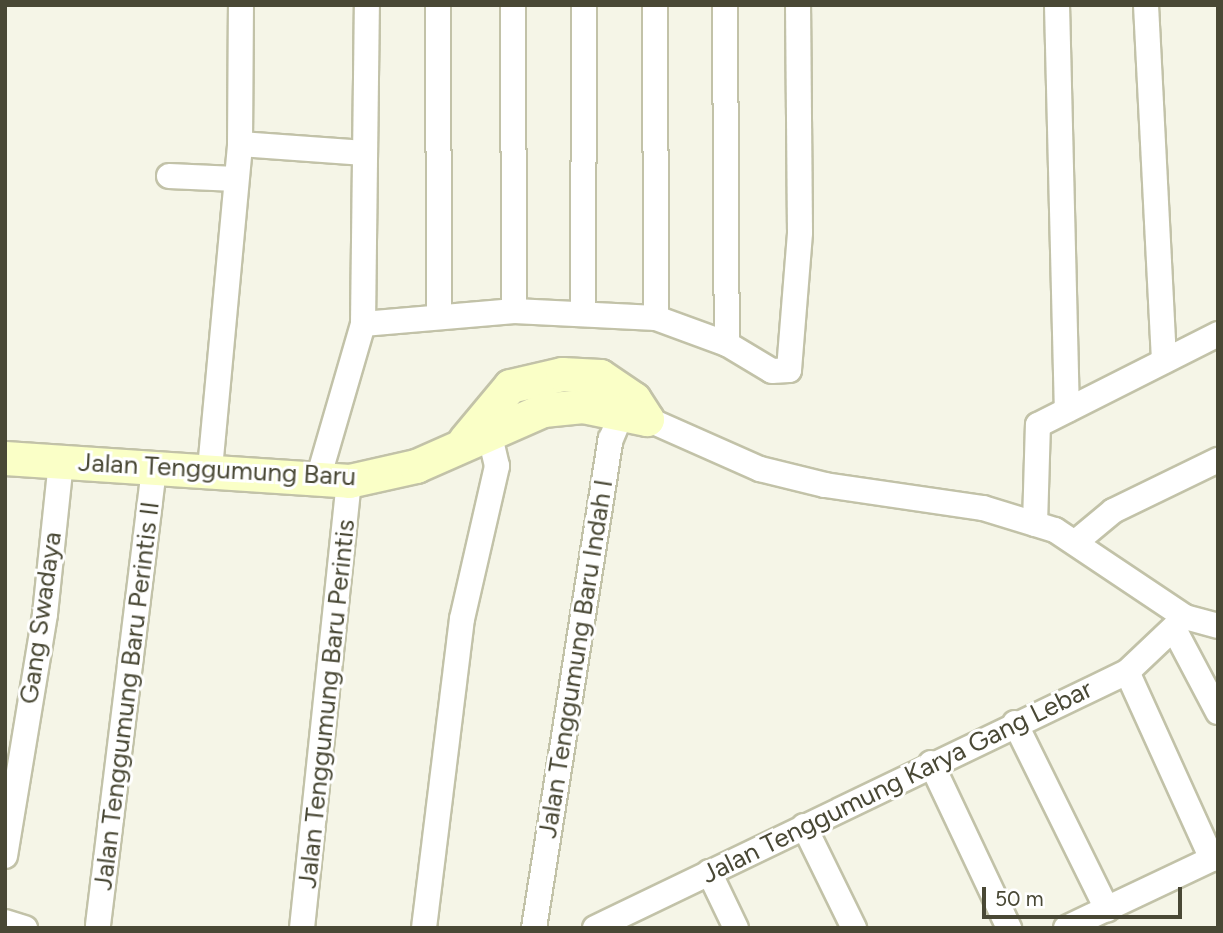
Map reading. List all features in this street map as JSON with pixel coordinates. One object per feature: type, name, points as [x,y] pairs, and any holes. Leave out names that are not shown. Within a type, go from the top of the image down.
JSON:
[{"type":"street","points":[[212,459],[240,144],[241,5]]},
{"type":"street","name":"Jalan Tenggumung Baru Perintis","points":[[302,928],[333,480],[363,324],[367,5]]},
{"type":"street","points":[[438,5],[439,317]]},
{"type":"street","points":[[513,5],[514,311]]},
{"type":"street","points":[[583,310],[584,5]]},
{"type":"street","points":[[655,5],[656,318]]},
{"type":"street","points":[[725,5],[727,344]]},
{"type":"street","points":[[363,324],[514,311],[583,310],[656,318],[727,344],[772,371],[791,365],[800,232],[798,5]]},
{"type":"street","points":[[1057,5],[1067,410]]},
{"type":"street","points":[[1146,5],[1164,361]]},
{"type":"street","points":[[240,144],[365,153]]},
{"type":"street","points":[[169,176],[236,179]]},
{"type":"street","points":[[1035,524],[1038,425],[1218,334]]},
{"type":"street","name":"Jalan Tenggumung Baru","points":[[5,458],[154,466],[212,459],[333,480],[394,473],[479,428],[562,408],[633,410],[760,469],[825,485],[983,508],[1035,524],[1077,541],[1179,623]]},
{"type":"street","name":"Jalan Tenggumung Baru Indah I","points":[[534,928],[611,439],[633,410]]},
{"type":"street","points":[[424,928],[462,619],[497,467],[479,428]]},
{"type":"street","points":[[1077,541],[1113,511],[1218,460]]},
{"type":"street","name":"Gang Swadaya","points":[[5,856],[46,614],[61,462]]},
{"type":"street","name":"Jalan Tenggumung Baru Perintis II","points":[[98,925],[154,466]]},
{"type":"street","points":[[1218,626],[1179,623],[1218,712]]},
{"type":"street","name":"Jalan Tenggumung Karya Gang Lebar","points":[[595,928],[623,921],[709,872],[1015,723],[1127,673],[1179,623]]},
{"type":"street","points":[[1066,928],[1211,862],[1127,673]]},
{"type":"street","points":[[1015,723],[1107,909]]},
{"type":"street","points":[[931,763],[1009,928]]},
{"type":"street","points":[[804,826],[854,928]]},
{"type":"street","points":[[709,872],[736,928]]},
{"type":"street","points":[[5,922],[25,928]]}]
